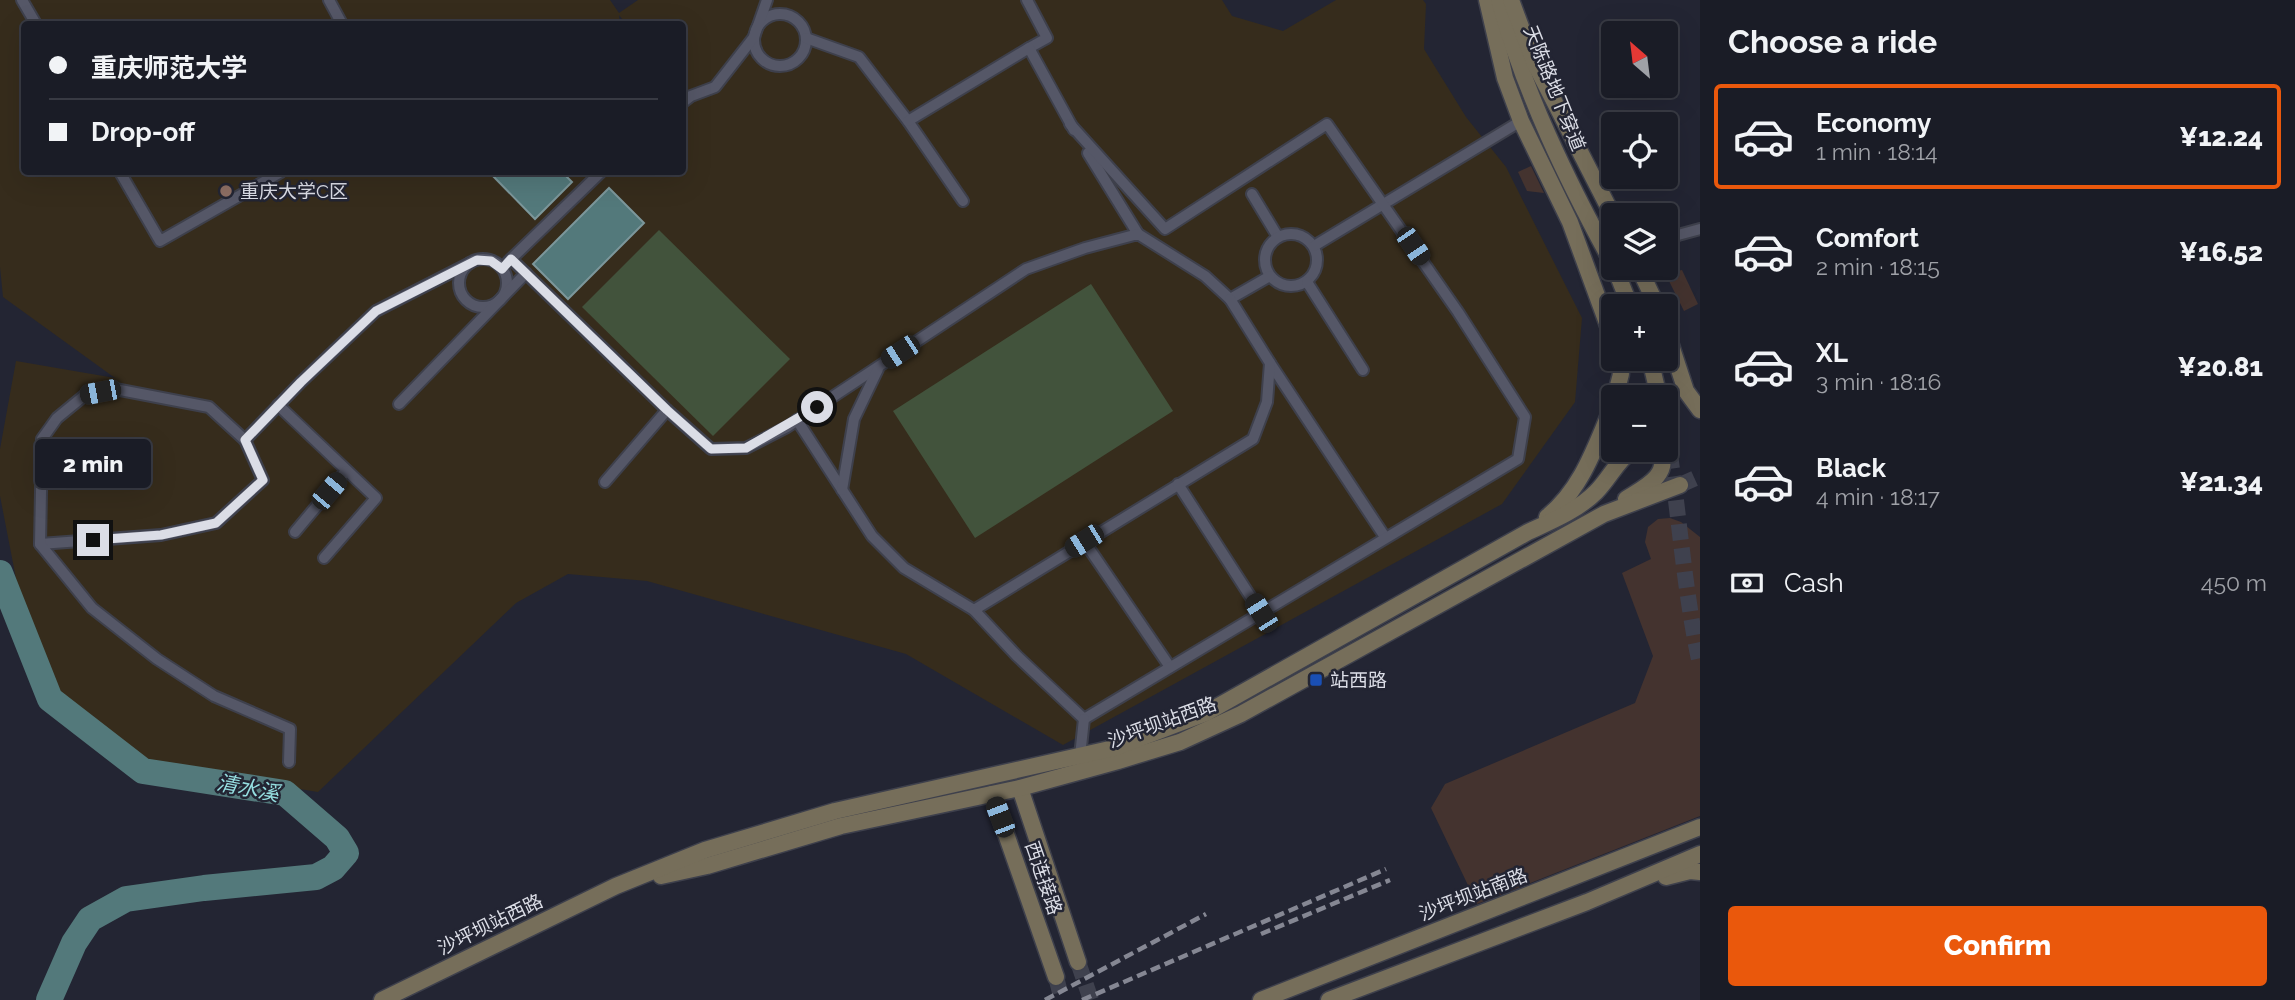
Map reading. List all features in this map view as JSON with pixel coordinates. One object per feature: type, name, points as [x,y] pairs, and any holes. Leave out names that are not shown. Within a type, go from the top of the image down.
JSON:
[{"type":"main road","points":[[1487,0],[1505,78],[1521,121],[1570,222],[1601,303]]},
{"type":"main road","name":"天陈路地下穿道","points":[[1499,0],[1520,69],[1537,112],[1601,242]]},
{"type":"main road","points":[[1511,0],[1534,62],[1606,203]]},
{"type":"main road","points":[[1678,367],[1686,391],[1700,410]]},
{"type":"main road","points":[[1528,532],[1558,508],[1578,484],[1601,434]]},
{"type":"main road","points":[[1528,532],[1576,509],[1605,484],[1620,462]]},
{"type":"main road","points":[[1604,514],[1653,482],[1664,462]]},
{"type":"main road","name":"沙坪坝站西路","points":[[616,886],[707,866],[841,826],[1020,788],[1118,761],[1212,729],[1604,514],[1680,485]]},
{"type":"main road","name":"沙坪坝站西路","points":[[382,1000],[616,886],[705,850],[835,811],[1114,748],[1206,713],[1528,532]]},
{"type":"main road","name":"西连接路","points":[[1020,788],[1079,962]]},
{"type":"main road","name":"西连接路","points":[[992,794],[1056,976]]},
{"type":"main road","name":"沙坪坝站南路","points":[[1261,1000],[1700,827]]},
{"type":"main road","points":[[1329,1000],[1587,902],[1700,854]]},
{"type":"main road","points":[[1587,902],[1689,871],[1700,872]]},
{"type":"street","points":[[22,0],[34,21]]},
{"type":"street","points":[[329,0],[340,21]]},
{"type":"street","points":[[686,100],[715,87],[754,37],[761,22],[767,17],[784,14],[799,22],[806,38],[805,47],[795,60],[779,65],[770,64],[757,53],[754,37],[767,0]]},
{"type":"street","points":[[908,121],[1047,38],[1027,0]]},
{"type":"street","points":[[806,38],[859,57],[908,121],[963,201]]},
{"type":"street","points":[[1029,48],[1070,124],[1138,234],[1205,276],[1230,299],[1385,537]]},
{"type":"street","points":[[1314,246],[1521,121]]},
{"type":"street","points":[[1070,124],[1165,229],[1326,124],[1383,202],[1525,417],[1518,459],[1084,719]]},
{"type":"street","points":[[122,175],[160,241],[276,175]]},
{"type":"street","points":[[502,269],[598,175]]},
{"type":"street","points":[[1252,194],[1278,237]]},
{"type":"street","points":[[1678,235],[1700,229]]},
{"type":"street","points":[[1288,233],[1298,234],[1314,246],[1318,259],[1315,272],[1307,282],[1294,287],[1280,285],[1270,276],[1264,262],[1267,248],[1278,237],[1288,233]]},
{"type":"street","points":[[511,259],[711,449],[746,448],[797,420],[1027,270],[1085,248],[1138,234]]},
{"type":"street","points":[[245,440],[376,311],[470,263],[484,259],[502,269],[507,285],[502,298],[496,303],[481,307],[468,302],[463,296],[460,275],[470,263]]},
{"type":"street","points":[[398,404],[526,274]]},
{"type":"street","points":[[1230,299],[1270,276]]},
{"type":"street","points":[[1307,282],[1363,370]]},
{"type":"street","points":[[974,610],[1253,439],[1268,402],[1270,363]]},
{"type":"street","points":[[842,490],[854,419],[879,366]]},
{"type":"street","points":[[40,544],[161,535],[216,523],[263,480],[245,440],[209,407],[115,389],[85,395],[57,418],[42,439],[40,544],[92,608],[157,659],[214,696],[290,729],[289,762]]},
{"type":"street","points":[[278,405],[376,498],[324,558]]},
{"type":"street","points":[[605,482],[667,410]]},
{"type":"street","points":[[797,420],[872,536],[904,568],[974,610],[1017,656],[1084,719]]},
{"type":"street","points":[[295,531],[346,471]]},
{"type":"street","points":[[1178,484],[1261,613]]},
{"type":"street","points":[[1084,541],[1170,667]]},
{"type":"street","points":[[1080,756],[1084,719]]},
{"type":"shaded area","points":[[0,0],[610,0],[619,13],[638,0],[1222,0],[1232,16],[1283,31],[1336,0],[1423,0],[1426,4],[1424,49],[1466,117],[1506,167],[1582,318],[1575,402],[1502,504],[1063,745],[906,654],[647,581],[568,574],[516,603],[318,792],[149,764],[58,692],[20,599],[0,496],[0,449],[16,361],[115,378],[3,297],[0,267]]},
{"type":"shaded area","points":[[492,175],[565,175],[572,182],[535,219]]},
{"type":"shaded area","points":[[609,188],[644,223],[568,299],[533,264]]},
{"type":"shaded area","points":[[659,230],[790,359],[713,436],[582,307]]},
{"type":"shaded area","points":[[1091,284],[1173,411],[975,538],[893,411]]},
{"type":"building","points":[[1531,166],[1544,193],[1527,191],[1518,172]]},
{"type":"building","points":[[1682,270],[1698,304],[1684,311],[1678,294],[1668,280],[1678,280],[1678,271]]},
{"type":"building","points":[[1670,518],[1681,522],[1700,537],[1700,816],[1477,904],[1431,808],[1445,784],[1635,703],[1653,656],[1622,573],[1651,559],[1645,542],[1648,527],[1658,519]]},
{"type":"waterway","name":"清水溪","points":[[0,573],[50,699],[143,771],[285,793],[337,838],[346,853],[333,868],[316,877],[126,899],[90,919],[74,943],[49,1000]]},
{"type":"tunnel","points":[[1670,462],[1689,605],[1700,664]]},
{"type":"tunnel","points":[[1680,485],[1700,476]]},
{"type":"tunnel","points":[[1078,962],[1091,1000]]},
{"type":"tunnel","points":[[1056,977],[1062,1000]]},
{"type":"railway","points":[[1082,1000],[1386,869]]},
{"type":"railway","points":[[1261,934],[1390,880]]},
{"type":"railway","points":[[1045,1000],[1206,914]]},
{"type":"place","name":"重庆大学C区","points":[[226,191]]},
{"type":"place","name":"站西路","points":[[1316,680]]},
{"type":"route","points":[[93,540],[161,535],[216,523],[263,480],[245,440],[301,382],[376,311],[477,260],[491,261],[502,269],[511,259],[711,449],[746,448],[787,427],[817,407]]}]
